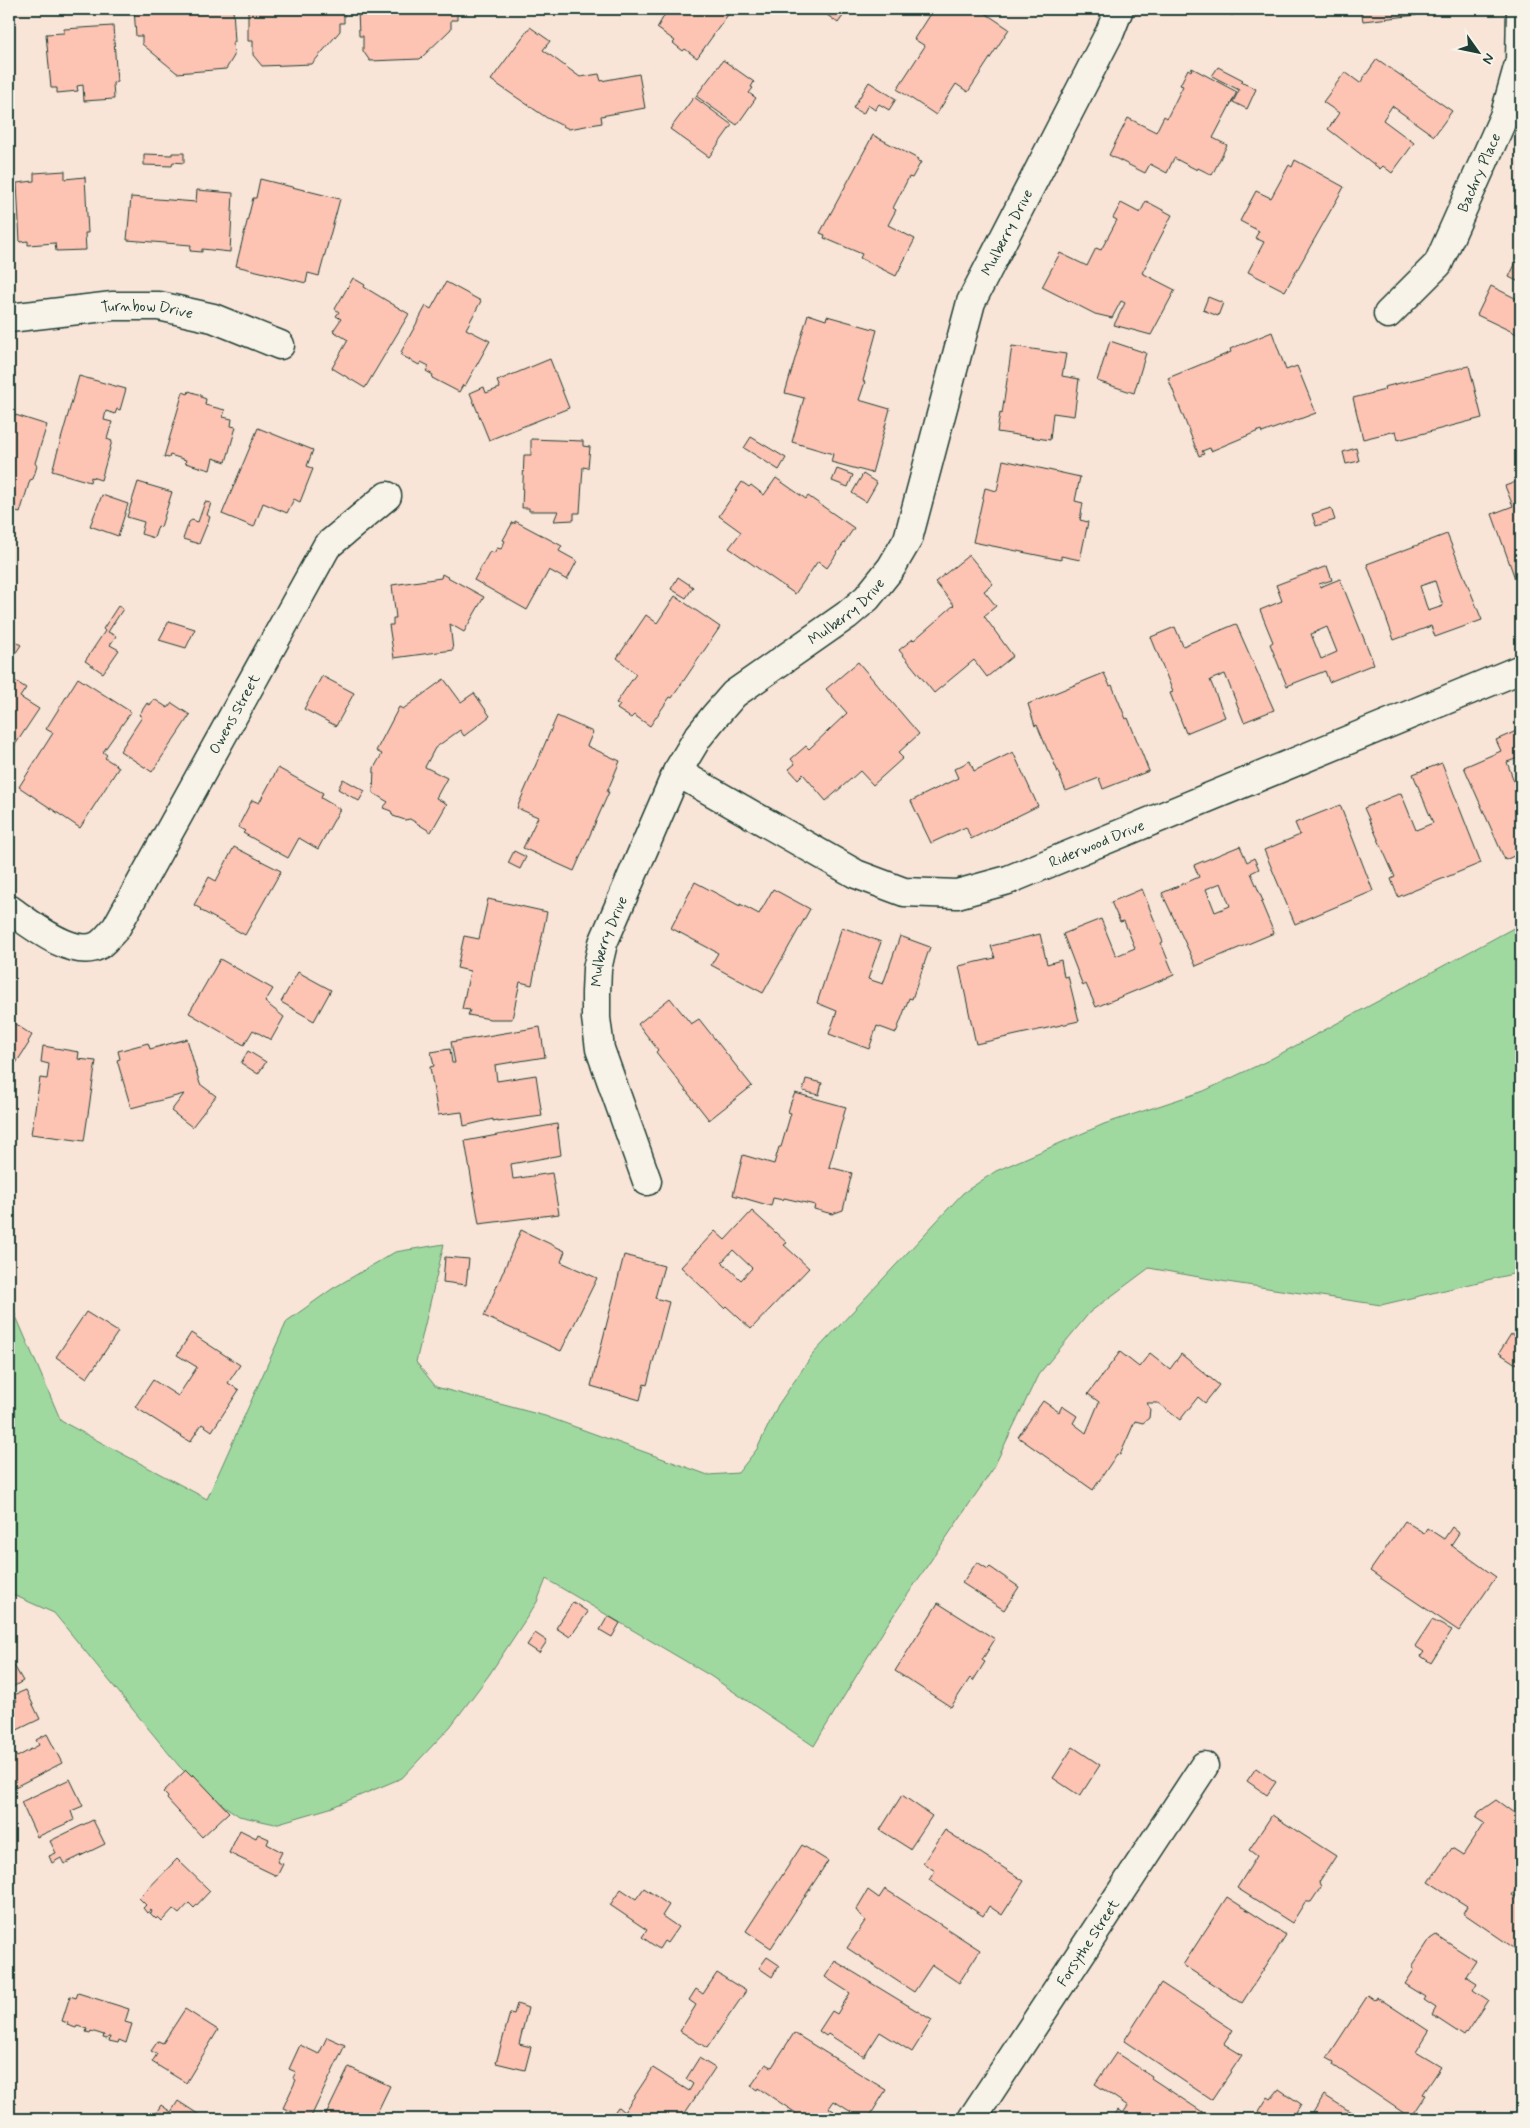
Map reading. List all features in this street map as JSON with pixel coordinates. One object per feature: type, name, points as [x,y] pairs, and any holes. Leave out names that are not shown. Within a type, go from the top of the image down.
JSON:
[{"type":"street","name":"Mulberry Drive","points":[[647,1181],[600,1048],[596,1018],[596,993],[603,943],[677,772],[698,737],[734,694],[847,615],[867,598],[891,568],[908,539],[971,302],[985,271],[1110,32],[1119,9]]},
{"type":"street","name":"Bachry Place","points":[[1388,314],[1438,264],[1505,114],[1520,60],[1521,9]]},
{"type":"street","name":"Turnbow Drive","points":[[9,318],[113,306],[159,306],[213,318],[280,344]]},
{"type":"street","name":"Owens Street","points":[[9,909],[56,941],[82,948],[99,945],[116,928],[327,546],[387,496]]},
{"type":"street","name":"Riderwood Drive","points":[[677,772],[856,874],[904,892],[957,894],[1008,880],[1521,669]]},
{"type":"street","name":"Forsythe Street","points":[[972,2119],[1204,1766]]},
{"type":"green space","points":[[1521,924],[1521,1272],[1381,1305],[1227,1282],[1149,1268],[1090,1312],[1038,1375],[993,1469],[887,1625],[814,1746],[709,1675],[546,1579],[537,1602],[489,1675],[450,1727],[402,1778],[330,1808],[275,1824],[239,1816],[207,1794],[179,1766],[54,1613],[9,1593],[9,1300],[61,1421],[207,1499],[287,1321],[332,1289],[395,1252],[444,1244],[416,1362],[436,1387],[545,1416],[708,1475],[738,1473],[757,1449],[778,1405],[813,1354],[963,1193],[996,1171],[1104,1124],[1204,1091],[1269,1060]]},
{"type":"building","points":[[134,9],[233,9],[234,56],[226,69],[177,73],[142,44],[142,36],[136,36]]},
{"type":"building","points":[[248,9],[344,9],[344,23],[340,23],[340,31],[312,64],[262,66],[253,55],[253,41],[248,41]]},
{"type":"building","points":[[358,9],[457,9],[457,20],[451,20],[451,29],[420,59],[370,61],[363,51],[363,36],[359,36]]},
{"type":"building","points":[[668,9],[732,9],[697,58],[685,49],[683,51],[673,43],[675,41],[657,28]]},
{"type":"building","points":[[819,9],[848,9],[838,23]]},
{"type":"building","points":[[933,9],[979,9],[1009,29],[968,92],[956,84],[936,115],[897,89],[925,46],[914,39]]},
{"type":"building","points":[[1192,9],[1234,9],[1233,15]]},
{"type":"building","points":[[1361,9],[1416,9],[1417,15],[1363,21]]},
{"type":"building","points":[[113,26],[117,82],[113,83],[114,99],[84,101],[83,85],[77,86],[78,91],[57,93],[57,88],[51,88],[46,34],[64,33],[64,29]]},
{"type":"building","points":[[530,27],[550,41],[543,50],[580,77],[599,74],[601,81],[639,74],[645,108],[601,116],[602,123],[569,129],[547,118],[491,80]]},
{"type":"building","points":[[1377,59],[1452,111],[1434,136],[1392,106],[1383,120],[1414,143],[1392,173],[1383,166],[1380,169],[1328,129],[1339,113],[1323,102],[1345,72],[1360,83]]},
{"type":"building","points":[[723,60],[754,82],[751,87],[753,88],[749,93],[756,98],[737,125],[696,96]]},
{"type":"building","points":[[1218,67],[1256,89],[1247,109],[1233,102],[1239,90],[1212,76]]},
{"type":"building","points":[[1192,68],[1237,92],[1213,138],[1227,145],[1212,175],[1198,168],[1197,170],[1174,158],[1167,173],[1150,164],[1145,173],[1109,155],[1128,118],[1156,132],[1164,116],[1167,118],[1183,86],[1180,85],[1188,69],[1191,71]]},
{"type":"building","points":[[869,82],[896,99],[889,110],[879,104],[875,110],[868,105],[863,114],[853,108]]},
{"type":"building","points":[[694,97],[732,125],[709,157],[670,129]]},
{"type":"building","points":[[873,135],[921,162],[912,178],[909,177],[893,208],[896,210],[888,225],[915,239],[896,276],[860,258],[862,254],[824,238],[825,235],[820,233]]},
{"type":"building","points":[[172,153],[184,153],[184,163],[173,162],[172,166],[144,165],[144,154],[172,155]]},
{"type":"building","points":[[1295,160],[1344,187],[1285,291],[1248,272],[1264,242],[1255,238],[1259,231],[1240,221],[1256,191],[1271,198],[1289,165],[1292,167]]},
{"type":"building","points":[[65,171],[65,179],[85,177],[88,233],[85,233],[86,250],[56,251],[55,243],[28,245],[28,241],[20,242],[17,183],[34,181],[34,173]]},
{"type":"building","points":[[260,179],[340,199],[319,276],[308,273],[306,283],[236,266],[253,198],[256,198]]},
{"type":"building","points":[[197,190],[233,193],[230,252],[202,249],[202,252],[190,251],[191,245],[127,240],[131,197],[196,202]]},
{"type":"building","points":[[1146,201],[1172,215],[1142,273],[1175,290],[1151,335],[1114,325],[1125,303],[1121,301],[1112,318],[1095,314],[1042,287],[1060,253],[1087,266],[1096,248],[1101,250],[1117,220],[1113,218],[1121,203],[1140,213]]},
{"type":"building","points":[[1521,252],[1521,283],[1509,277]]},
{"type":"building","points":[[353,278],[365,285],[364,287],[409,314],[365,388],[332,368],[348,340],[333,331],[341,319],[336,316],[339,312],[335,309]]},
{"type":"building","points":[[446,282],[481,301],[466,329],[490,341],[465,386],[463,385],[459,392],[432,378],[433,375],[426,371],[429,366],[421,362],[419,365],[401,355],[426,306],[431,309]]},
{"type":"building","points":[[1491,286],[1521,301],[1521,336],[1477,315]]},
{"type":"building","points":[[1208,297],[1223,303],[1218,316],[1203,310]]},
{"type":"building","points":[[808,314],[826,320],[827,316],[877,330],[859,400],[890,409],[872,473],[831,462],[833,454],[792,442],[804,398],[785,393]]},
{"type":"building","points":[[1272,332],[1286,370],[1297,366],[1316,413],[1262,433],[1261,430],[1211,451],[1210,448],[1202,451],[1204,454],[1199,456],[1168,378],[1231,352],[1230,349]]},
{"type":"building","points":[[1110,341],[1146,353],[1134,393],[1097,381]]},
{"type":"building","points":[[1012,346],[1066,354],[1062,376],[1079,379],[1074,416],[1053,413],[1050,440],[997,432],[1000,413],[1002,414]]},
{"type":"building","points":[[550,359],[569,408],[489,440],[470,393],[484,387],[486,393],[500,388],[497,381]]},
{"type":"building","points":[[1469,366],[1482,418],[1398,440],[1396,431],[1363,439],[1353,398],[1385,390],[1384,387]]},
{"type":"building","points":[[79,376],[126,389],[120,410],[117,409],[115,414],[106,411],[104,420],[112,422],[107,439],[112,441],[101,480],[91,477],[90,482],[52,471]]},
{"type":"building","points":[[189,391],[206,399],[205,405],[225,410],[223,417],[232,419],[231,426],[236,427],[226,462],[213,458],[210,470],[185,463],[186,460],[170,455],[169,458],[164,457],[183,392],[188,394]]},
{"type":"building","points":[[9,413],[47,425],[35,463],[37,466],[33,479],[30,480],[20,513],[9,510]]},
{"type":"building","points":[[258,428],[313,450],[307,466],[313,469],[300,502],[294,499],[287,513],[263,503],[254,527],[222,514]]},
{"type":"building","points":[[751,437],[786,458],[779,470],[744,448]]},
{"type":"building","points":[[531,439],[583,441],[583,446],[590,447],[588,468],[583,467],[580,513],[574,513],[574,520],[554,521],[558,511],[529,511],[529,508],[522,508],[524,455],[531,455]]},
{"type":"building","points":[[1356,448],[1359,461],[1346,464],[1343,452]]},
{"type":"building","points":[[1003,460],[1080,477],[1075,501],[1083,503],[1080,520],[1088,522],[1080,560],[1061,556],[1061,560],[973,542],[985,488],[997,491]]},
{"type":"building","points":[[837,469],[853,475],[848,487],[832,481]]},
{"type":"building","points":[[863,474],[877,483],[866,502],[852,493]]},
{"type":"building","points":[[776,478],[806,499],[808,496],[854,528],[827,568],[818,561],[795,594],[729,548],[741,532],[719,516],[742,482],[749,487],[751,485],[764,495]]},
{"type":"building","points":[[1521,480],[1521,586],[1518,587],[1492,514],[1513,506],[1505,486]]},
{"type":"building","points":[[138,482],[172,492],[161,527],[158,526],[154,538],[141,534],[144,522],[127,517]]},
{"type":"building","points":[[102,495],[128,504],[118,536],[90,526]]},
{"type":"building","points":[[205,502],[211,503],[207,515],[210,517],[199,544],[183,539],[189,522],[192,520],[198,522]]},
{"type":"building","points":[[1331,508],[1335,520],[1316,526],[1312,514]]},
{"type":"building","points":[[515,521],[562,546],[559,551],[577,561],[567,580],[549,570],[527,610],[474,580],[490,551],[494,553],[497,548],[501,549],[505,541],[503,540],[513,522],[515,524]]},
{"type":"building","points":[[1447,534],[1482,620],[1435,637],[1431,626],[1394,640],[1367,564]],"holes":[[[1435,581],[1443,606],[1428,611],[1420,586]]]},
{"type":"building","points":[[969,555],[993,584],[984,591],[996,606],[984,616],[1013,656],[987,677],[974,660],[934,693],[899,650],[914,640],[954,605],[935,582]]},
{"type":"building","points":[[1327,566],[1332,580],[1319,584],[1320,587],[1340,579],[1374,664],[1329,682],[1325,671],[1287,686],[1270,644],[1273,642],[1260,610],[1282,601],[1276,585]],"holes":[[[1327,627],[1337,652],[1321,659],[1311,634]]]},
{"type":"building","points":[[442,574],[484,597],[464,632],[450,624],[453,650],[394,658],[389,625],[393,625],[393,618],[396,618],[392,585],[441,578]]},
{"type":"building","points":[[678,577],[693,587],[686,598],[671,589]]},
{"type":"building","points":[[675,596],[720,627],[672,698],[670,697],[650,726],[634,715],[631,718],[617,709],[620,705],[616,703],[636,674],[617,658],[646,615],[657,623]]},
{"type":"building","points":[[118,606],[123,609],[108,632],[116,636],[110,645],[119,650],[103,673],[85,661],[105,631],[103,629]]},
{"type":"building","points":[[169,621],[195,629],[186,648],[159,640]]},
{"type":"building","points":[[1236,624],[1274,710],[1244,722],[1225,674],[1210,680],[1225,717],[1186,733],[1170,693],[1173,692],[1151,637],[1175,627],[1183,646]]},
{"type":"building","points":[[9,637],[21,645],[9,663]]},
{"type":"building","points":[[858,662],[919,734],[898,753],[903,758],[873,785],[860,771],[826,801],[803,774],[798,779],[789,769],[795,764],[791,759],[806,746],[809,749],[847,713],[826,689]]},
{"type":"building","points":[[1104,673],[1110,686],[1112,685],[1126,719],[1128,718],[1149,771],[1103,789],[1099,778],[1066,791],[1037,725],[1035,726],[1028,704]]},
{"type":"building","points":[[322,676],[354,693],[336,726],[304,709]]},
{"type":"building","points":[[9,677],[26,688],[20,697],[39,709],[9,754]]},
{"type":"building","points":[[78,678],[131,712],[103,752],[107,755],[105,758],[119,767],[80,828],[19,787],[53,733],[46,729]]},
{"type":"building","points":[[444,679],[461,702],[474,693],[490,716],[464,736],[460,730],[435,748],[425,767],[447,778],[436,798],[447,804],[431,832],[410,819],[405,820],[393,816],[391,811],[383,808],[388,802],[373,793],[374,768],[382,754],[376,751],[399,707],[403,709]]},
{"type":"building","points":[[154,699],[168,708],[172,703],[190,715],[152,772],[120,751],[142,717],[139,715],[147,703],[150,705]]},
{"type":"building","points":[[557,716],[593,732],[587,746],[620,761],[607,792],[609,792],[574,871],[523,848],[538,817],[517,808]]},
{"type":"building","points":[[1521,729],[1521,757],[1507,762],[1516,787],[1521,785],[1521,853],[1505,860],[1464,767],[1501,751],[1496,740]]},
{"type":"building","points":[[1013,752],[1038,806],[971,839],[966,827],[931,843],[911,801],[958,778],[954,769],[970,761],[974,771]]},
{"type":"building","points":[[1442,763],[1481,863],[1398,897],[1391,879],[1395,877],[1364,808],[1401,793],[1416,830],[1433,823],[1413,774]]},
{"type":"building","points":[[278,768],[323,793],[321,798],[340,809],[318,849],[299,838],[288,858],[243,833],[245,831],[238,827],[252,800],[259,803]]},
{"type":"building","points":[[343,779],[365,791],[359,801],[338,789]]},
{"type":"building","points":[[1340,805],[1373,891],[1295,924],[1264,850],[1300,835],[1295,823]]},
{"type":"building","points":[[1240,846],[1247,862],[1254,858],[1259,869],[1251,873],[1274,933],[1196,966],[1162,893],[1199,877],[1194,865]],"holes":[[[1221,883],[1230,906],[1215,912],[1206,889]]]},
{"type":"building","points":[[234,847],[281,871],[245,935],[194,905],[209,877],[216,881]]},
{"type":"building","points":[[514,851],[526,857],[520,869],[508,863]]},
{"type":"building","points":[[695,882],[759,914],[773,889],[810,909],[763,993],[711,965],[718,953],[671,928]]},
{"type":"building","points":[[1142,889],[1174,975],[1096,1007],[1086,984],[1083,986],[1063,934],[1101,919],[1116,956],[1135,948],[1124,921],[1120,922],[1111,902]]},
{"type":"building","points":[[488,899],[547,912],[532,985],[520,982],[512,1019],[490,1019],[468,1015],[470,1010],[462,1009],[470,971],[457,968],[464,936],[479,939]]},
{"type":"building","points":[[842,927],[881,942],[868,979],[883,984],[900,936],[930,947],[912,999],[909,998],[896,1033],[877,1026],[869,1049],[829,1034],[837,1011],[817,1003]]},
{"type":"building","points":[[1040,934],[1047,964],[1061,960],[1064,977],[1068,976],[1079,1021],[976,1044],[959,966],[995,958],[991,946]]},
{"type":"building","points":[[220,959],[273,989],[265,1002],[284,1017],[271,1040],[253,1030],[244,1045],[189,1013]]},
{"type":"building","points":[[298,972],[331,990],[314,1021],[281,1002]]},
{"type":"building","points":[[670,998],[691,1024],[699,1019],[752,1086],[709,1120],[656,1052],[658,1050],[638,1024]]},
{"type":"building","points":[[9,1020],[32,1035],[9,1074]]},
{"type":"building","points":[[540,1027],[545,1057],[495,1065],[497,1081],[536,1075],[542,1116],[498,1122],[498,1120],[493,1121],[493,1119],[464,1126],[462,1112],[438,1115],[430,1067],[434,1066],[431,1052],[450,1049],[452,1063],[455,1063],[451,1042]]},
{"type":"building","points":[[187,1039],[200,1084],[216,1096],[192,1127],[171,1111],[184,1094],[131,1108],[117,1060],[120,1059],[118,1051],[148,1043],[150,1049]]},
{"type":"building","points":[[43,1046],[79,1052],[78,1059],[96,1061],[84,1141],[31,1134],[40,1078],[47,1079],[49,1064],[41,1062]]},
{"type":"building","points":[[248,1051],[266,1062],[258,1074],[241,1063]]},
{"type":"building","points":[[806,1079],[822,1083],[819,1095],[803,1091]]},
{"type":"building","points":[[795,1093],[846,1107],[829,1167],[852,1173],[843,1210],[832,1214],[814,1209],[815,1205],[784,1198],[783,1200],[773,1198],[771,1206],[733,1195],[743,1155],[774,1164],[779,1147],[781,1147],[791,1113],[788,1112]]},
{"type":"building","points":[[557,1124],[561,1155],[511,1164],[513,1179],[552,1173],[559,1214],[479,1224],[465,1141]]},
{"type":"building","points":[[752,1211],[787,1243],[784,1245],[809,1268],[751,1329],[726,1306],[724,1308],[681,1267],[715,1231],[725,1240]],"holes":[[[733,1250],[752,1268],[741,1280],[722,1262]]]},
{"type":"building","points":[[521,1230],[565,1251],[561,1262],[597,1278],[561,1351],[484,1316]]},
{"type":"building","points":[[624,1255],[664,1266],[655,1298],[669,1302],[647,1385],[644,1384],[640,1400],[591,1386]]},
{"type":"building","points":[[445,1257],[469,1259],[466,1285],[443,1282]]},
{"type":"building","points":[[86,1312],[118,1332],[87,1378],[56,1357]]},
{"type":"building","points":[[191,1333],[240,1365],[228,1383],[239,1390],[212,1431],[202,1424],[190,1442],[135,1407],[153,1380],[178,1396],[197,1367],[177,1355]]},
{"type":"building","points":[[1511,1334],[1521,1340],[1521,1356],[1516,1364],[1499,1353]]},
{"type":"building","points":[[1120,1352],[1139,1367],[1150,1353],[1170,1369],[1181,1354],[1219,1385],[1205,1403],[1198,1397],[1180,1420],[1158,1403],[1147,1403],[1150,1409],[1149,1418],[1143,1423],[1135,1421],[1120,1455],[1117,1454],[1093,1490],[1018,1437],[1043,1401],[1059,1412],[1062,1406],[1077,1416],[1073,1423],[1086,1433],[1099,1402],[1088,1394]]},
{"type":"building","points":[[1405,1521],[1424,1533],[1427,1528],[1444,1539],[1452,1527],[1459,1533],[1451,1545],[1496,1577],[1459,1631],[1370,1571]]},
{"type":"building","points":[[977,1562],[988,1569],[990,1567],[1019,1587],[1004,1610],[962,1583]]},
{"type":"building","points":[[573,1602],[588,1612],[570,1637],[556,1628]]},
{"type":"building","points":[[938,1603],[995,1639],[982,1660],[985,1662],[973,1681],[970,1678],[951,1707],[895,1671]]},
{"type":"building","points":[[608,1616],[620,1623],[612,1637],[600,1630]]},
{"type":"building","points":[[1432,1620],[1452,1630],[1431,1663],[1421,1656],[1424,1652],[1415,1646]]},
{"type":"building","points":[[535,1633],[547,1641],[539,1653],[527,1645]]},
{"type":"building","points":[[9,1657],[23,1681],[11,1688],[13,1691],[9,1694]]},
{"type":"building","points":[[26,1690],[40,1719],[11,1733],[9,1729],[9,1705],[17,1701],[14,1695]]},
{"type":"building","points":[[47,1734],[62,1763],[13,1788],[9,1779],[9,1753],[13,1751],[17,1757],[39,1745],[36,1740]]},
{"type":"building","points":[[1073,1747],[1100,1765],[1080,1796],[1053,1778]]},
{"type":"building","points":[[1256,1768],[1276,1782],[1267,1795],[1247,1781]]},
{"type":"building","points":[[186,1770],[192,1776],[193,1774],[229,1812],[202,1837],[167,1799],[168,1797],[163,1792]]},
{"type":"building","points":[[70,1779],[83,1806],[71,1811],[74,1820],[37,1837],[21,1802]]},
{"type":"building","points":[[902,1795],[932,1816],[910,1849],[880,1830]]},
{"type":"building","points":[[1496,1800],[1521,1818],[1521,1882],[1512,1895],[1521,1901],[1521,1943],[1517,1950],[1463,1913],[1467,1906],[1429,1882],[1452,1848],[1463,1855],[1484,1823],[1476,1818],[1479,1812]]},
{"type":"building","points":[[1272,1815],[1336,1856],[1319,1882],[1321,1887],[1311,1902],[1305,1902],[1292,1923],[1237,1888],[1257,1856],[1249,1850]]},
{"type":"building","points":[[93,1820],[105,1844],[64,1864],[61,1858],[52,1863],[49,1856],[56,1853],[50,1841]]},
{"type":"building","points":[[240,1830],[256,1838],[258,1834],[269,1839],[267,1844],[282,1852],[277,1862],[283,1864],[277,1876],[229,1853]]},
{"type":"building","points":[[945,1830],[1024,1881],[1002,1915],[989,1906],[983,1916],[929,1880],[935,1871],[923,1863]]},
{"type":"building","points":[[802,1845],[828,1861],[771,1948],[746,1931]]},
{"type":"building","points":[[177,1859],[210,1891],[194,1908],[189,1903],[179,1914],[173,1909],[162,1921],[158,1917],[156,1919],[150,1913],[152,1912],[151,1910],[147,1913],[143,1908],[146,1905],[139,1898]]},
{"type":"building","points":[[644,1888],[669,1905],[662,1916],[678,1927],[667,1943],[664,1941],[659,1949],[642,1937],[647,1930],[610,1905],[621,1889],[636,1899]]},
{"type":"building","points":[[885,1889],[980,1950],[959,1983],[932,1965],[914,1992],[847,1948],[865,1921],[856,1910],[868,1890],[879,1898]]},
{"type":"building","points":[[1227,1897],[1286,1935],[1242,2003],[1183,1965]]},
{"type":"building","points":[[1436,1935],[1476,1961],[1466,1976],[1477,1983],[1473,1990],[1488,2000],[1464,2036],[1432,2015],[1436,2008],[1424,2000],[1426,1997],[1405,1984],[1414,1970],[1413,1965],[1430,1939]]},
{"type":"building","points":[[767,1957],[779,1965],[772,1977],[759,1968]]},
{"type":"building","points":[[835,1961],[932,2020],[912,2052],[880,2032],[864,2057],[828,2034],[826,2036],[819,2031],[832,2011],[837,2014],[850,1993],[825,1977]]},
{"type":"building","points":[[717,1973],[746,1991],[707,2048],[680,2031],[696,2005],[689,2000],[696,1989],[703,1994]]},
{"type":"building","points":[[1161,1983],[1233,2030],[1224,2044],[1242,2055],[1212,2100],[1124,2041]]},
{"type":"building","points":[[78,1993],[129,2009],[125,2022],[132,2024],[126,2043],[119,2040],[118,2043],[109,2041],[110,2037],[107,2039],[103,2038],[104,2035],[91,2031],[90,2033],[86,2032],[87,2029],[77,2026],[76,2028],[62,2021],[70,1996],[76,1998]]},
{"type":"building","points":[[1368,1995],[1375,2000],[1377,1997],[1429,2031],[1416,2052],[1441,2067],[1423,2094],[1426,2095],[1411,2118],[1333,2065],[1334,2062],[1327,2058]]},
{"type":"building","points":[[517,2004],[528,2008],[519,2044],[531,2047],[525,2070],[496,2063],[510,2013],[514,2014]]},
{"type":"building","points":[[185,2009],[218,2030],[186,2083],[152,2062],[157,2054],[151,2051],[158,2041],[163,2043]]},
{"type":"building","points":[[794,2033],[886,2090],[868,2119],[862,2119],[834,2101],[829,2108],[834,2111],[829,2119],[805,2119],[758,2088],[757,2090],[751,2086],[766,2064],[772,2067]]},
{"type":"building","points":[[327,2037],[345,2045],[310,2119],[290,2119],[293,2112],[283,2108],[296,2080],[293,2078],[296,2072],[289,2069],[300,2045],[319,2054]]},
{"type":"building","points":[[1116,2053],[1213,2119],[1112,2119],[1118,2110],[1123,2113],[1128,2106],[1095,2084]]},
{"type":"building","points":[[699,2058],[715,2068],[681,2119],[666,2119],[658,2113],[654,2119],[615,2119],[611,2117],[618,2107],[624,2112],[653,2068],[689,2091],[693,2084],[686,2079]]},
{"type":"building","points":[[349,2067],[390,2086],[374,2119],[324,2119]]},
{"type":"building","points":[[1279,2089],[1301,2104],[1295,2114],[1299,2117],[1298,2119],[1254,2119],[1268,2097],[1271,2099]]},
{"type":"building","points":[[1324,2095],[1362,2119],[1309,2119]]},
{"type":"building","points":[[178,2101],[201,2116],[198,2119],[152,2119],[161,2105],[171,2112]]},
{"type":"building","points":[[761,2112],[769,2115],[775,2119],[756,2119]]}]
